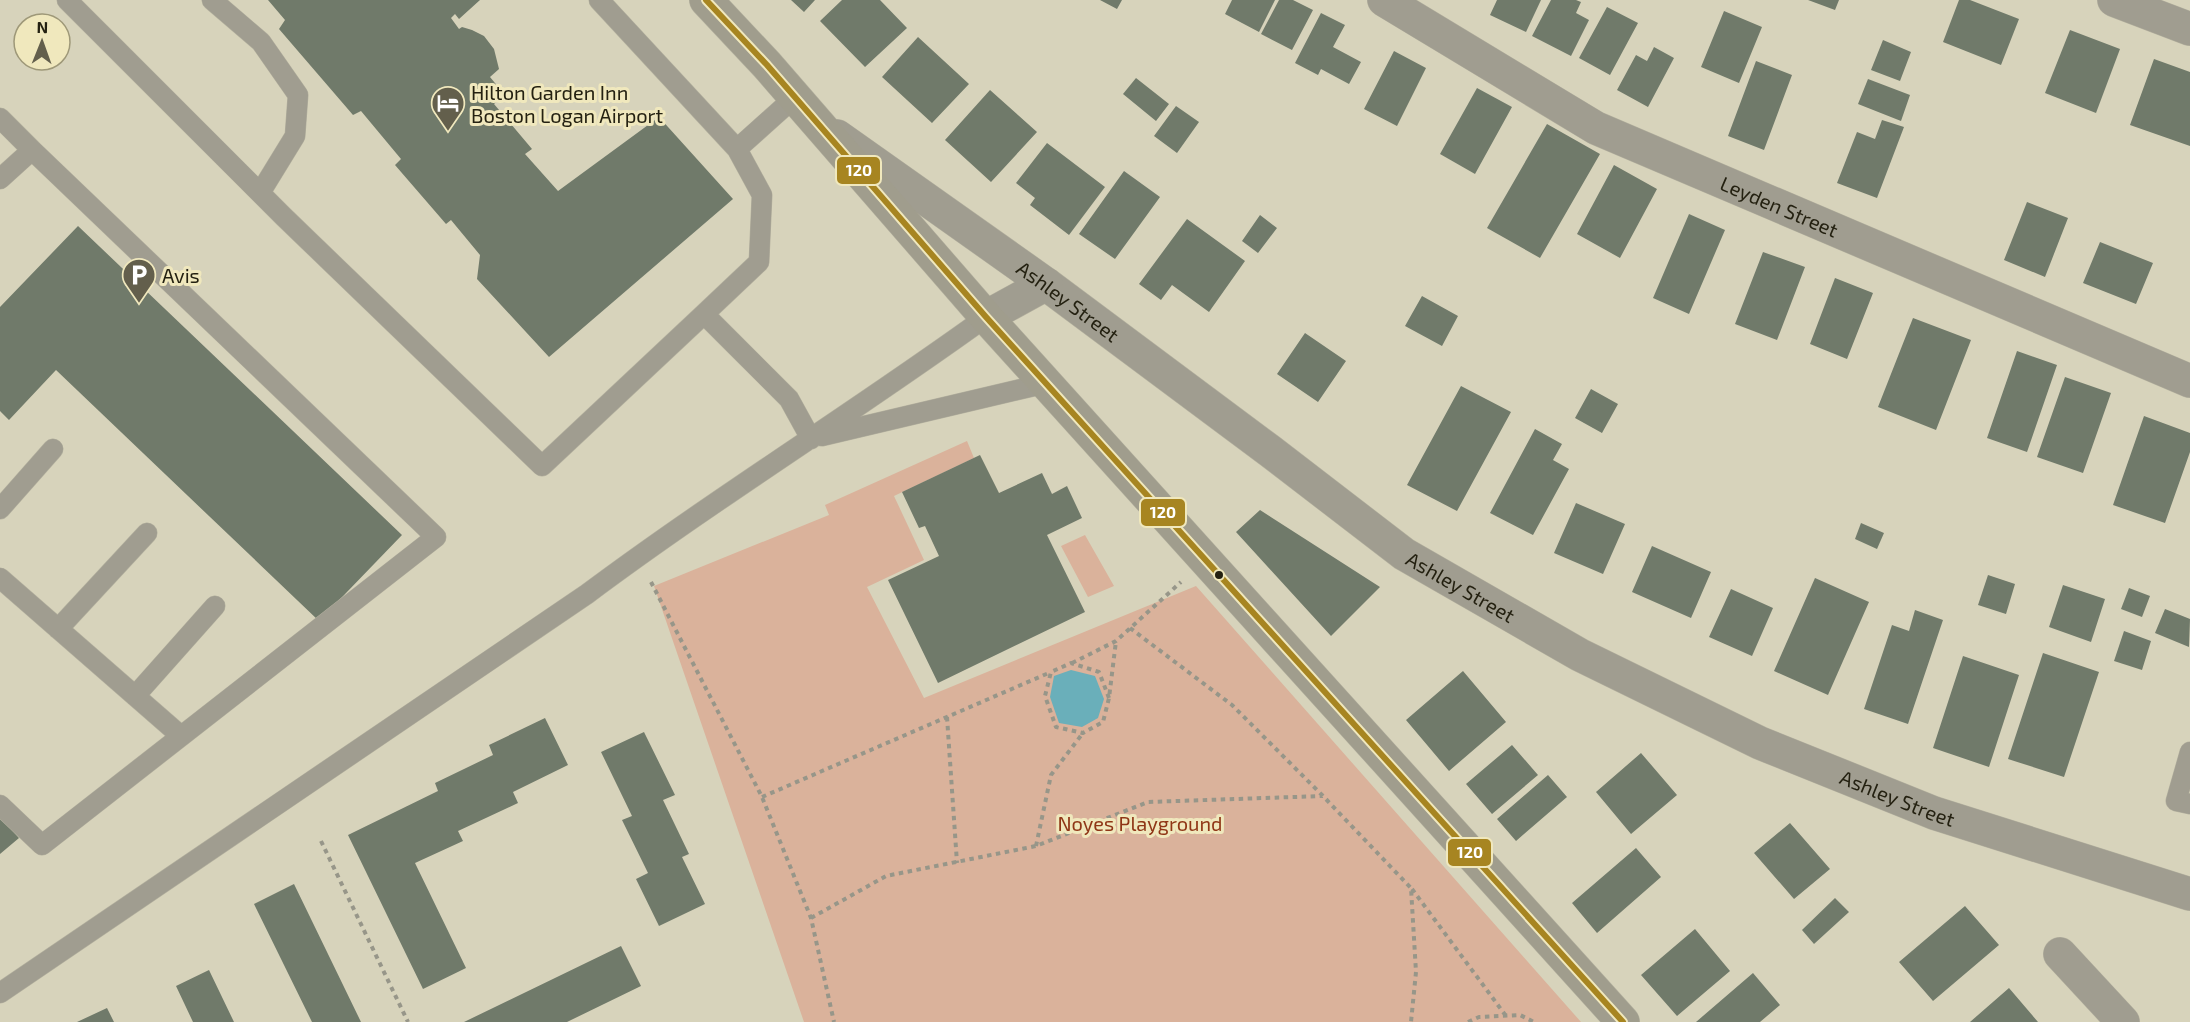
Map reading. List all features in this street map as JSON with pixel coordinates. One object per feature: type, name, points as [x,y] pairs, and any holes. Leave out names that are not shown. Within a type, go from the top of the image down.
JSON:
[{"type":"main road","points":[[706,0],[795,97],[986,317],[1623,1022]]},
{"type":"street","name":"Leyden Street","points":[[1384,0],[1596,128],[2190,381]]},
{"type":"street","points":[[2114,0],[2190,30]]},
{"type":"street","name":"Ashley Street","points":[[817,122],[1046,284],[1404,554],[1580,655],[1760,743],[1934,813],[2190,894]]},
{"type":"street","points":[[986,317],[1046,284]]},
{"type":"street","points":[[2060,954],[2123,1022]]},
{"type":"lane","points":[[67,0],[260,193],[542,466],[759,262],[762,195],[737,149],[599,0]]},
{"type":"lane","points":[[212,0],[261,42],[298,95],[294,136],[260,193]]},
{"type":"lane","points":[[737,149],[795,97]]},
{"type":"lane","points":[[0,118],[436,537],[42,845],[0,805]]},
{"type":"lane","points":[[0,179],[32,150]]},
{"type":"lane","points":[[704,314],[789,399],[811,439]]},
{"type":"lane","points":[[0,993],[587,594],[638,556],[986,317]]},
{"type":"lane","points":[[811,439],[1047,383]]},
{"type":"lane","points":[[0,509],[53,449]]},
{"type":"lane","points":[[58,629],[147,533]]},
{"type":"lane","points":[[0,579],[181,736]]},
{"type":"lane","points":[[135,696],[215,606]]},
{"type":"lane","points":[[2190,752],[2176,801],[2190,804]]},
{"type":"path","points":[[638,556],[762,797],[811,918],[834,1022]]},
{"type":"path","points":[[762,797],[1051,672],[1116,641],[1206,560]]},
{"type":"path","points":[[1130,628],[1232,705],[1323,796],[1411,888],[1506,1016]]},
{"type":"path","points":[[1036,846],[1051,775],[1083,733],[1103,722],[1109,698],[1116,641]]},
{"type":"path","points":[[1071,663],[1099,672],[1109,698]]},
{"type":"path","points":[[1051,672],[1045,696],[1056,727],[1083,733]]},
{"type":"path","points":[[947,717],[957,862]]},
{"type":"path","points":[[811,918],[886,876],[1036,846],[1148,802],[1323,796]]},
{"type":"path","points":[[321,841],[408,1022]]},
{"type":"path","points":[[1411,888],[1416,972],[1411,1022]]},
{"type":"path","points":[[1468,1022],[1479,1017],[1520,1015],[1534,1022]]},
{"type":"green space","name":"Noyes Playground","points":[[967,441],[974,458],[894,496],[924,560],[867,587],[924,698],[1196,586],[1581,1022],[804,1022],[654,586],[829,515],[825,505]]},
{"type":"green space","points":[[1085,535],[1114,586],[1088,597],[1061,546]]},
{"type":"water","points":[[1071,670],[1095,676],[1104,699],[1098,718],[1082,727],[1059,723],[1050,697],[1054,676]]},
{"type":"building","points":[[268,0],[480,0],[459,19],[455,14],[451,18],[459,29],[462,27],[484,36],[494,49],[499,69],[490,77],[504,94],[494,104],[532,149],[525,154],[558,191],[659,117],[733,199],[549,357],[477,279],[480,255],[451,220],[446,224],[395,165],[401,159],[361,111],[353,115],[279,29],[285,20]]},
{"type":"building","points":[[791,0],[815,0],[804,12]]},
{"type":"building","points":[[842,0],[880,0],[907,28],[865,67],[820,21]]},
{"type":"building","points":[[1100,0],[1122,0],[1117,9]]},
{"type":"building","points":[[1232,0],[1275,0],[1259,32],[1225,14]]},
{"type":"building","points":[[1279,0],[1293,0],[1313,10],[1292,50],[1261,34]]},
{"type":"building","points":[[1497,0],[1541,0],[1526,32],[1490,15]]},
{"type":"building","points":[[1551,0],[1581,2],[1576,13],[1589,20],[1571,56],[1532,36]]},
{"type":"building","points":[[1808,0],[1839,0],[1835,10]]},
{"type":"building","points":[[1959,0],[1970,0],[2019,19],[2001,65],[1943,42]]},
{"type":"building","points":[[1607,7],[1638,23],[1610,75],[1579,58]]},
{"type":"building","points":[[1724,11],[1762,27],[1739,83],[1701,67]]},
{"type":"building","points":[[1321,13],[1345,25],[1333,47],[1361,62],[1349,84],[1321,69],[1318,75],[1295,63]]},
{"type":"building","points":[[2070,30],[2120,49],[2096,113],[2045,93]]},
{"type":"building","points":[[918,37],[969,84],[932,123],[882,77]]},
{"type":"building","points":[[1883,40],[1911,52],[1900,81],[1871,70]]},
{"type":"building","points":[[1654,47],[1674,58],[1648,107],[1617,90],[1636,55],[1647,61]]},
{"type":"building","points":[[1394,51],[1426,68],[1397,126],[1364,109]]},
{"type":"building","points":[[2154,59],[2190,72],[2190,146],[2130,125]]},
{"type":"building","points":[[1756,61],[1792,75],[1764,150],[1728,136]]},
{"type":"building","points":[[1136,78],[1169,104],[1156,121],[1123,94]]},
{"type":"building","points":[[1868,79],[1910,95],[1901,121],[1858,104]]},
{"type":"building","points":[[1477,88],[1512,107],[1475,174],[1440,154]]},
{"type":"building","points":[[990,90],[1037,132],[991,182],[945,140]]},
{"type":"building","points":[[1176,106],[1199,122],[1177,153],[1154,136]]},
{"type":"building","points":[[1882,120],[1904,127],[1877,198],[1837,183],[1857,132],[1875,139]]},
{"type":"building","points":[[1547,124],[1600,154],[1540,258],[1487,228]]},
{"type":"building","points":[[1047,143],[1105,187],[1069,235],[1030,205],[1035,198],[1016,183]]},
{"type":"building","points":[[1614,165],[1657,189],[1620,258],[1577,234]]},
{"type":"building","points":[[1124,171],[1160,197],[1115,259],[1079,234]]},
{"type":"building","points":[[2027,202],[2068,218],[2045,277],[2004,260]]},
{"type":"building","points":[[1689,214],[1725,230],[1689,314],[1653,298]]},
{"type":"building","points":[[1260,215],[1277,228],[1258,253],[1242,241]]},
{"type":"building","points":[[1187,219],[1245,261],[1209,312],[1172,285],[1161,300],[1139,284]]},
{"type":"building","points":[[78,226],[402,535],[319,621],[56,370],[9,420],[0,411],[0,307]]},
{"type":"building","points":[[2100,242],[2153,263],[2136,304],[2083,283]]},
{"type":"building","points":[[1763,252],[1805,267],[1777,340],[1735,324]]},
{"type":"building","points":[[1835,278],[1873,293],[1847,359],[1810,344]]},
{"type":"building","points":[[1422,296],[1458,316],[1442,346],[1405,326]]},
{"type":"building","points":[[1913,318],[1971,340],[1936,430],[1878,407]]},
{"type":"building","points":[[1305,333],[1346,361],[1318,402],[1277,374]]},
{"type":"building","points":[[2017,351],[2057,365],[2027,452],[1987,438]]},
{"type":"building","points":[[2065,377],[2111,393],[2083,473],[2037,457]]},
{"type":"building","points":[[1461,386],[1511,412],[1457,511],[1407,485]]},
{"type":"building","points":[[1591,389],[1618,404],[1602,433],[1575,418]]},
{"type":"building","points":[[2144,416],[2190,433],[2190,452],[2165,523],[2113,505]]},
{"type":"building","points":[[1535,429],[1562,444],[1553,460],[1569,469],[1533,535],[1490,513]]},
{"type":"building","points":[[980,455],[999,493],[1042,473],[1052,494],[1067,486],[1082,518],[1047,535],[1085,612],[938,683],[888,580],[939,556],[925,526],[919,528],[902,492]]},
{"type":"building","points":[[1576,503],[1625,524],[1603,574],[1554,553]]},
{"type":"building","points":[[1260,510],[1380,587],[1331,636],[1236,532]]},
{"type":"building","points":[[1861,523],[1884,533],[1877,549],[1855,539]]},
{"type":"building","points":[[1652,546],[1711,572],[1691,618],[1632,592]]},
{"type":"building","points":[[1988,575],[2015,584],[2006,614],[1978,605]]},
{"type":"building","points":[[1815,578],[1869,602],[1828,695],[1774,671]]},
{"type":"building","points":[[2063,585],[2105,599],[2091,642],[2049,627]]},
{"type":"building","points":[[2129,588],[2150,596],[2142,617],[2121,609]]},
{"type":"building","points":[[1731,589],[1773,608],[1752,656],[1709,637]]},
{"type":"building","points":[[2165,609],[2190,619],[2189,647],[2155,633]]},
{"type":"building","points":[[1915,610],[1943,620],[1908,724],[1864,709],[1892,625],[1909,631]]},
{"type":"building","points":[[2124,631],[2151,641],[2142,670],[2114,661]]},
{"type":"building","points":[[2043,653],[2099,672],[2064,777],[2008,759]]},
{"type":"building","points":[[1963,656],[2019,675],[1989,767],[1933,748]]},
{"type":"building","points":[[1463,671],[1506,722],[1449,771],[1406,720]]},
{"type":"building","points":[[545,718],[568,765],[513,792],[518,803],[458,831],[463,841],[415,863],[466,968],[423,989],[348,835],[438,791],[435,783],[493,755],[489,745]]},
{"type":"building","points":[[644,732],[675,795],[663,800],[689,854],[682,857],[705,904],[659,926],[636,879],[648,873],[622,820],[632,816],[601,752]]},
{"type":"building","points":[[1512,745],[1538,775],[1492,814],[1466,784]]},
{"type":"building","points":[[1641,753],[1677,795],[1631,834],[1596,792]]},
{"type":"building","points":[[1548,775],[1567,797],[1516,841],[1497,819]]},
{"type":"building","points":[[0,817],[19,838],[0,854]]},
{"type":"building","points":[[1790,823],[1830,869],[1794,899],[1754,853]]},
{"type":"building","points":[[1636,848],[1661,877],[1597,933],[1572,903]]},
{"type":"building","points":[[294,884],[361,1022],[312,1022],[254,904]]},
{"type":"building","points":[[1835,898],[1849,912],[1814,944],[1802,930]]},
{"type":"building","points":[[1965,906],[1999,945],[1933,1001],[1899,962]]},
{"type":"building","points":[[1695,929],[1730,971],[1677,1016],[1641,975]]},
{"type":"building","points":[[621,946],[641,986],[567,1022],[464,1022]]},
{"type":"building","points":[[209,970],[234,1022],[193,1022],[176,986]]},
{"type":"building","points":[[1753,973],[1780,1005],[1760,1022],[1696,1022]]},
{"type":"building","points":[[2009,988],[2038,1022],[1970,1022]]},
{"type":"building","points":[[107,1008],[114,1022],[77,1022]]},
{"type":"transit line","name":"120","points":[[706,0],[767,65],[986,317],[1623,1022]]},
{"type":"place","name":"Hilton Garden Inn Boston Logan Airport","points":[[448,132]]},
{"type":"place","name":"Avis","points":[[139,304]]}]
